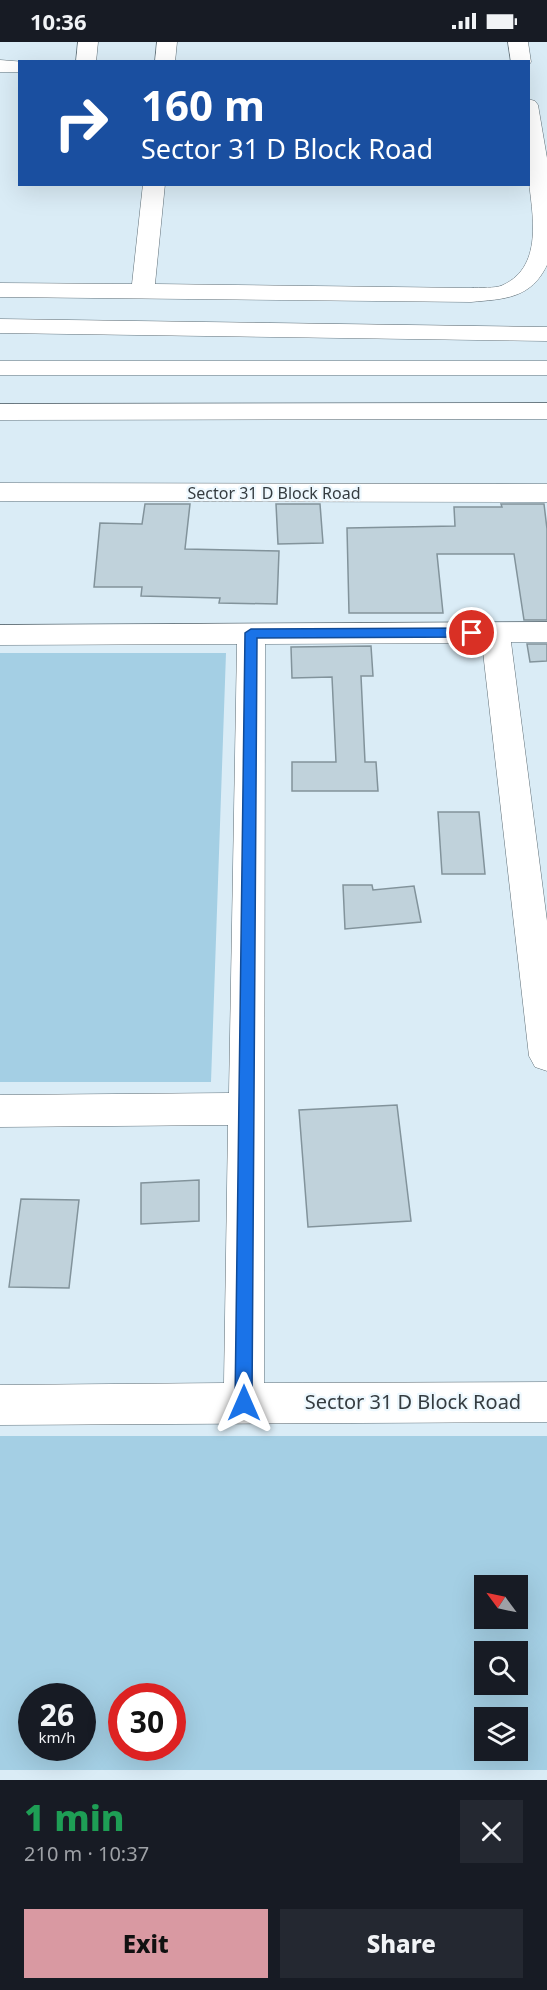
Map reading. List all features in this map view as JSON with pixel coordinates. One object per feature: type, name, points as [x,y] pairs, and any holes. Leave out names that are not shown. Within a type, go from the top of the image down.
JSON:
[{"type":"street","points":[[86,60],[88,42]]},
{"type":"street","points":[[165,60],[167,42]]},
{"type":"street","points":[[518,42],[521,60]]},
{"type":"street","points":[[0,66],[18,66]]},
{"type":"street","points":[[0,290],[471,295],[508,292],[531,275],[543,249],[544,205],[530,118]]},
{"type":"street","points":[[143,291],[153,186]]},
{"type":"street","points":[[506,333],[547,318]]},
{"type":"street","points":[[0,326],[547,334]]},
{"type":"street","points":[[0,368],[547,368]]},
{"type":"street","points":[[0,412],[547,411]]},
{"type":"street","name":"Sector 31 D Block Road","points":[[0,492],[547,494]]},
{"type":"street","points":[[0,635],[547,632]]},
{"type":"street","points":[[244,1403],[251,633]]},
{"type":"street","points":[[495,633],[547,1056]]},
{"type":"street","points":[[0,1111],[247,1109]]},
{"type":"street","name":"Sector 31 D Block Road","points":[[0,1405],[547,1402]]},
{"type":"shaded area","points":[[0,653],[226,653],[211,1082],[0,1082]]},
{"type":"shaded area","points":[[0,1436],[547,1436],[547,1770],[0,1770]]},
{"type":"building","points":[[145,504],[190,504],[185,549],[279,551],[277,604],[219,603],[220,598],[141,596],[142,587],[94,587],[100,523],[142,524]]},
{"type":"building","points":[[276,504],[320,504],[323,543],[278,544]]},
{"type":"building","points":[[501,504],[544,504],[547,529],[547,620],[524,620],[514,554],[437,554],[443,613],[349,613],[347,528],[455,526],[454,507],[502,507]]},
{"type":"building","points":[[527,644],[547,644],[547,661],[530,662]]},
{"type":"building","points":[[371,646],[373,676],[361,676],[365,762],[376,762],[378,791],[292,791],[292,762],[336,762],[332,677],[292,678],[291,647]]},
{"type":"building","points":[[438,812],[479,812],[485,874],[442,874]]},
{"type":"building","points":[[343,885],[372,885],[373,890],[414,886],[421,922],[345,929]]},
{"type":"building","points":[[397,1105],[411,1221],[308,1227],[299,1110]]},
{"type":"building","points":[[199,1180],[199,1221],[141,1224],[141,1183]]},
{"type":"building","points":[[21,1199],[79,1200],[69,1288],[9,1287]]},
{"type":"route","points":[[244,1403],[251,633],[472,633]]}]
